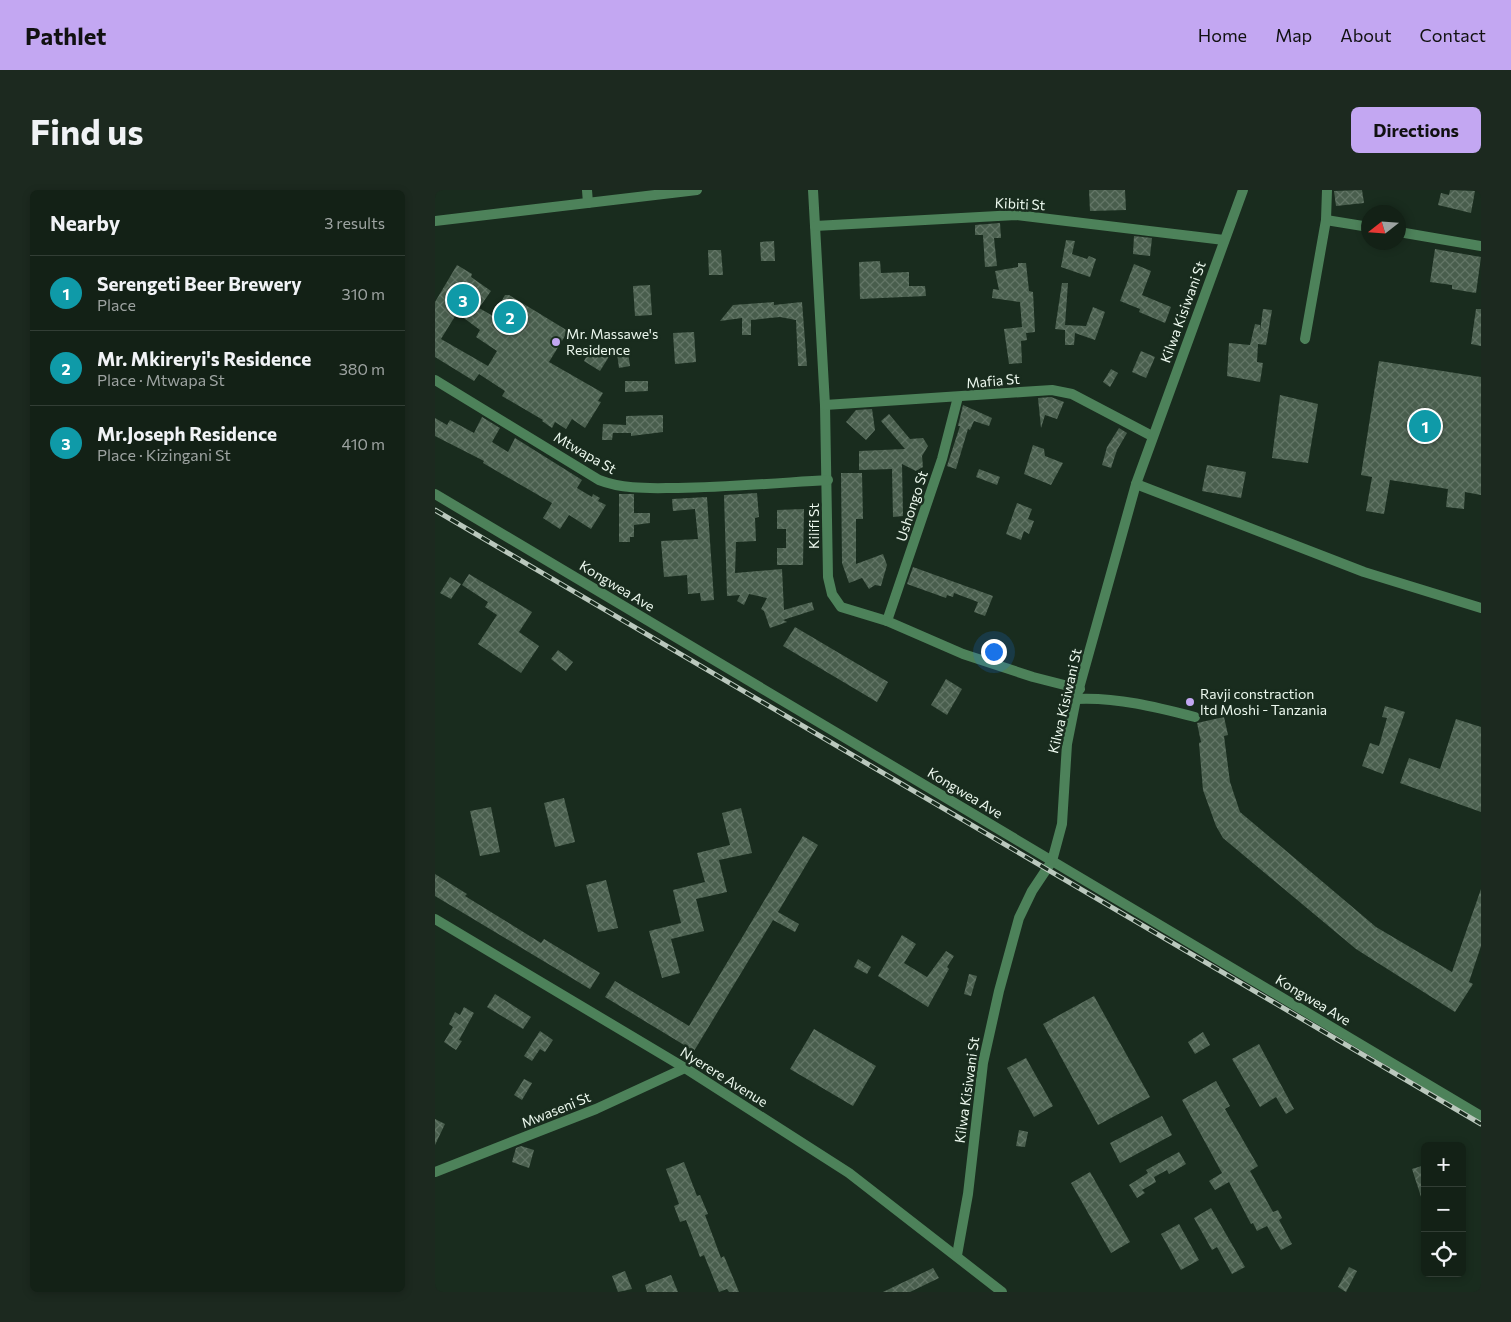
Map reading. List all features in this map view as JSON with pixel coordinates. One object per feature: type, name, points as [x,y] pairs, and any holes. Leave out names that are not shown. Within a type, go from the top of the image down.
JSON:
[{"type":"street","points":[[587,190],[587,203]]},
{"type":"street","points":[[435,221],[697,190]]},
{"type":"street","name":"Kilifi St","points":[[813,190],[828,480],[828,577],[832,594],[841,607],[887,621],[963,654],[1078,694],[1143,704],[1195,717]]},
{"type":"street","name":"Kilwa Kisiwani St","points":[[957,1255],[968,1194],[983,1064],[999,990],[1019,918],[1032,891],[1052,861],[1062,824],[1067,744],[1078,694],[1136,484],[1243,190]]},
{"type":"street","points":[[1305,339],[1326,220],[1327,190]]},
{"type":"street","name":"Kibiti St","points":[[815,226],[1017,215],[1224,240]]},
{"type":"street","points":[[1326,220],[1361,226]]},
{"type":"street","points":[[1406,233],[1481,246]]},
{"type":"street","name":"Mtwapa St","points":[[435,380],[599,480],[613,485],[629,488],[723,487],[828,480]]},
{"type":"street","name":"Mafia St","points":[[825,405],[958,398],[1052,390],[1072,394],[1152,436]]},
{"type":"street","name":"Ushongo St","points":[[887,621],[942,458],[958,398]]},
{"type":"street","points":[[1136,484],[1363,572],[1481,608]]},
{"type":"street","name":"Kongwea Ave","points":[[435,494],[1481,1116]]},
{"type":"street","name":"Nyerere Avenue","points":[[435,919],[685,1068],[849,1173],[957,1255],[1002,1292]]},
{"type":"street","name":"Mwaseni St","points":[[435,1172],[596,1109],[685,1068]]},
{"type":"street","points":[[985,1278],[994,1292]]},
{"type":"building","points":[[1089,190],[1125,190],[1126,210],[1090,211]]},
{"type":"building","points":[[1362,190],[1364,203],[1336,206],[1334,191]]},
{"type":"building","points":[[1450,190],[1475,191],[1471,213],[1438,205],[1441,193],[1449,195]]},
{"type":"building","points":[[1000,223],[1001,238],[994,238],[997,266],[985,267],[983,235],[975,235],[975,225]]},
{"type":"building","points":[[1134,236],[1152,238],[1150,256],[1133,254]]},
{"type":"building","points":[[1066,240],[1075,241],[1072,254],[1087,259],[1089,256],[1096,259],[1090,277],[1061,267]]},
{"type":"building","points":[[774,241],[775,261],[761,261],[760,242]]},
{"type":"building","points":[[1435,249],[1481,257],[1476,293],[1452,289],[1452,285],[1430,282]]},
{"type":"building","points":[[708,250],[721,250],[723,275],[709,275]]},
{"type":"building","points":[[880,261],[881,273],[909,272],[909,286],[925,286],[926,296],[860,299],[859,262]]},
{"type":"building","points":[[1018,263],[1026,263],[1029,291],[1033,292],[1035,332],[1026,333],[1027,340],[1021,341],[1022,363],[1009,364],[1004,329],[1022,327],[1020,302],[992,298],[993,289],[999,290],[995,271],[1018,267]]},
{"type":"building","points":[[1134,264],[1151,271],[1142,295],[1171,307],[1165,323],[1139,312],[1140,309],[1120,301]]},
{"type":"building","points":[[457,265],[472,274],[471,277],[491,291],[479,308],[493,316],[505,295],[509,295],[568,331],[549,362],[603,393],[598,401],[601,402],[585,428],[572,419],[566,429],[555,422],[552,428],[543,420],[502,396],[505,391],[479,374],[474,381],[435,357],[435,302]],"holes":[[[457,313],[480,330],[476,337],[497,351],[488,366],[441,339]]]},
{"type":"building","points":[[1062,283],[1068,283],[1065,325],[1086,326],[1093,307],[1105,312],[1095,340],[1075,333],[1074,345],[1065,345],[1065,330],[1055,329]]},
{"type":"building","points":[[650,285],[652,315],[635,316],[633,286]]},
{"type":"building","points":[[774,302],[774,305],[802,302],[807,366],[798,366],[796,320],[780,317],[751,320],[751,335],[742,335],[742,318],[720,321],[733,305]]},
{"type":"building","points":[[1263,309],[1272,310],[1266,345],[1258,344],[1257,362],[1263,363],[1260,382],[1227,376],[1229,343],[1250,345],[1255,324],[1260,325],[1260,331]]},
{"type":"building","points":[[1476,309],[1481,309],[1481,346],[1471,344]]},
{"type":"building","points":[[694,332],[696,362],[675,364],[673,333]]},
{"type":"building","points":[[593,345],[610,355],[600,371],[584,361]]},
{"type":"building","points":[[628,351],[630,366],[619,368],[617,353]]},
{"type":"building","points":[[1141,351],[1155,357],[1146,378],[1132,372]]},
{"type":"building","points":[[1379,361],[1481,377],[1481,495],[1465,492],[1464,509],[1446,507],[1448,489],[1390,480],[1384,514],[1366,511],[1372,477],[1361,475]]},
{"type":"building","points":[[1111,369],[1118,373],[1110,387],[1103,382]]},
{"type":"building","points":[[625,381],[648,381],[648,391],[625,392]]},
{"type":"building","points":[[1280,395],[1318,404],[1308,463],[1272,458]]},
{"type":"building","points":[[1051,397],[1064,402],[1057,419],[1045,415],[1041,428],[1038,398]]},
{"type":"building","points":[[963,405],[992,418],[989,426],[974,421],[970,430],[968,429],[956,469],[947,466],[960,426],[958,426]]},
{"type":"building","points":[[872,409],[875,430],[866,440],[846,422],[856,410]]},
{"type":"building","points":[[889,414],[910,439],[923,438],[928,446],[922,456],[923,467],[916,471],[902,464],[903,516],[893,517],[892,469],[859,470],[859,451],[905,449],[881,421]]},
{"type":"building","points":[[663,415],[663,432],[631,436],[631,433],[613,433],[612,440],[602,440],[603,424],[626,425],[626,416]]},
{"type":"building","points":[[482,417],[500,428],[492,442],[508,452],[515,438],[582,480],[577,488],[592,497],[593,494],[600,498],[598,501],[606,505],[591,529],[569,515],[560,529],[543,518],[552,503],[483,463],[484,461],[435,436],[435,418],[447,425],[450,420],[474,433]]},
{"type":"building","points":[[1119,428],[1127,433],[1117,450],[1111,468],[1102,465],[1107,447]]},
{"type":"building","points":[[1033,445],[1044,449],[1045,456],[1063,463],[1051,485],[1024,474]]},
{"type":"building","points":[[1207,465],[1246,472],[1241,498],[1202,491]]},
{"type":"building","points":[[979,469],[1000,477],[997,485],[976,477]]},
{"type":"building","points":[[841,473],[862,473],[863,519],[856,519],[856,564],[883,554],[887,565],[881,586],[875,585],[869,589],[862,578],[849,583],[842,563]]},
{"type":"building","points":[[757,493],[759,517],[755,518],[756,541],[736,542],[735,573],[782,569],[784,610],[812,602],[814,610],[783,620],[787,622],[770,628],[764,611],[761,609],[767,598],[749,594],[744,605],[737,601],[740,595],[727,596],[724,495]]},
{"type":"building","points":[[619,494],[634,494],[634,513],[650,513],[650,523],[634,525],[634,537],[630,537],[630,542],[619,542]]},
{"type":"building","points":[[707,497],[714,600],[701,601],[700,593],[688,594],[687,575],[664,577],[661,541],[698,539],[695,509],[673,511],[672,499]]},
{"type":"building","points":[[1017,503],[1032,509],[1028,519],[1034,521],[1029,534],[1024,531],[1021,540],[1006,534]]},
{"type":"building","points":[[804,509],[803,565],[777,565],[777,548],[786,548],[786,529],[777,529],[777,510]]},
{"type":"building","points":[[913,567],[993,596],[985,616],[974,612],[978,602],[954,593],[953,597],[947,595],[946,598],[907,584]]},
{"type":"building","points":[[469,574],[532,612],[519,632],[539,646],[521,673],[478,644],[497,615],[485,607],[488,602],[462,585]]},
{"type":"building","points":[[450,577],[461,584],[451,599],[440,593]]},
{"type":"building","points":[[795,627],[888,682],[877,702],[783,646]]},
{"type":"building","points":[[558,650],[573,662],[566,671],[551,659]]},
{"type":"building","points":[[946,679],[962,689],[947,715],[931,705]]},
{"type":"building","points":[[1385,706],[1405,712],[1383,774],[1362,766],[1370,743],[1379,746],[1387,718],[1382,717]]},
{"type":"building","points":[[1224,717],[1228,735],[1224,736],[1230,782],[1240,812],[1376,927],[1452,972],[1481,889],[1481,946],[1469,982],[1473,984],[1455,1012],[1356,949],[1223,838],[1216,826],[1203,790],[1199,743],[1201,742],[1197,723]]},
{"type":"building","points":[[1456,719],[1481,727],[1481,812],[1400,783],[1409,758],[1440,769]]},
{"type":"building","points":[[564,798],[575,842],[555,847],[544,803]]},
{"type":"building","points":[[491,807],[500,852],[480,856],[470,811]]},
{"type":"building","points":[[741,808],[752,853],[719,860],[727,892],[696,899],[704,931],[671,939],[680,973],[662,978],[649,931],[681,923],[673,890],[705,882],[697,853],[730,845],[722,813]]},
{"type":"building","points":[[803,836],[818,845],[778,912],[799,924],[795,932],[773,920],[694,1051],[605,997],[615,981],[689,1026]]},
{"type":"building","points":[[435,874],[467,894],[465,896],[541,943],[544,939],[600,973],[590,989],[435,896]]},
{"type":"building","points":[[606,880],[618,928],[598,932],[586,885]]},
{"type":"building","points":[[902,935],[916,944],[904,963],[927,977],[946,951],[954,956],[928,1007],[878,976]]},
{"type":"building","points":[[858,959],[871,967],[867,974],[854,967]]},
{"type":"building","points":[[969,974],[977,976],[971,996],[964,994]]},
{"type":"building","points":[[495,994],[531,1017],[523,1029],[487,1007]]},
{"type":"building","points":[[1094,996],[1150,1097],[1098,1125],[1043,1024]]},
{"type":"building","points":[[464,1007],[474,1013],[459,1040],[462,1041],[456,1050],[444,1042],[453,1027],[449,1024],[455,1012],[460,1015]]},
{"type":"building","points":[[814,1029],[876,1066],[853,1106],[790,1069]]},
{"type":"building","points":[[540,1031],[553,1040],[545,1052],[540,1049],[532,1061],[524,1056]]},
{"type":"building","points":[[1203,1032],[1210,1045],[1195,1054],[1188,1042]]},
{"type":"building","points":[[1259,1044],[1294,1109],[1286,1114],[1276,1097],[1260,1107],[1232,1059]]},
{"type":"building","points":[[1026,1058],[1053,1106],[1034,1117],[1007,1068]]},
{"type":"building","points":[[524,1079],[532,1083],[522,1100],[514,1095]]},
{"type":"building","points":[[1216,1081],[1230,1106],[1225,1109],[1258,1166],[1250,1171],[1273,1212],[1278,1210],[1282,1218],[1279,1220],[1292,1244],[1281,1250],[1267,1226],[1257,1231],[1253,1223],[1251,1224],[1229,1182],[1215,1190],[1209,1181],[1222,1173],[1182,1100]]},
{"type":"building","points":[[1162,1116],[1172,1135],[1120,1163],[1110,1143]]},
{"type":"building","points":[[435,1119],[445,1124],[435,1145]]},
{"type":"building","points":[[1019,1130],[1028,1132],[1025,1147],[1016,1146]]},
{"type":"building","points":[[521,1146],[534,1150],[529,1168],[512,1162],[516,1148]]},
{"type":"building","points":[[1179,1152],[1186,1164],[1169,1174],[1167,1170],[1154,1177],[1156,1182],[1142,1190],[1145,1193],[1137,1198],[1129,1185],[1148,1173],[1146,1170]]},
{"type":"building","points":[[684,1162],[697,1196],[700,1195],[708,1214],[705,1215],[721,1258],[724,1256],[739,1292],[729,1292],[727,1289],[719,1292],[704,1255],[700,1257],[686,1220],[680,1222],[674,1206],[679,1204],[666,1169]]},
{"type":"building","points":[[1421,1166],[1421,1197],[1412,1169]]},
{"type":"building","points":[[1090,1172],[1130,1242],[1111,1253],[1071,1183]]},
{"type":"building","points":[[1211,1208],[1245,1267],[1232,1274],[1217,1247],[1212,1250],[1194,1218]]},
{"type":"building","points":[[1179,1224],[1199,1260],[1181,1270],[1161,1234]]},
{"type":"building","points":[[1349,1267],[1357,1271],[1346,1292],[1338,1287]]},
{"type":"building","points":[[933,1268],[939,1278],[910,1292],[883,1292]]},
{"type":"building","points":[[625,1271],[632,1289],[618,1292],[612,1276]]},
{"type":"building","points":[[671,1275],[678,1292],[647,1292],[645,1285]]},
{"type":"railway","points":[[435,510],[1481,1124]]},
{"type":"place","name":"Mr.Joseph Residence","points":[[463,300]]},
{"type":"place","name":"Mr. Mkireryi's Residence","points":[[510,317]]},
{"type":"place","name":"Mr. Massawe's Residence","points":[[556,342]]},
{"type":"place","name":"Serengeti Beer Brewery","points":[[1425,426]]},
{"type":"place","name":"Ravji constraction ltd Moshi - Tanzania","points":[[1190,702]]}]
